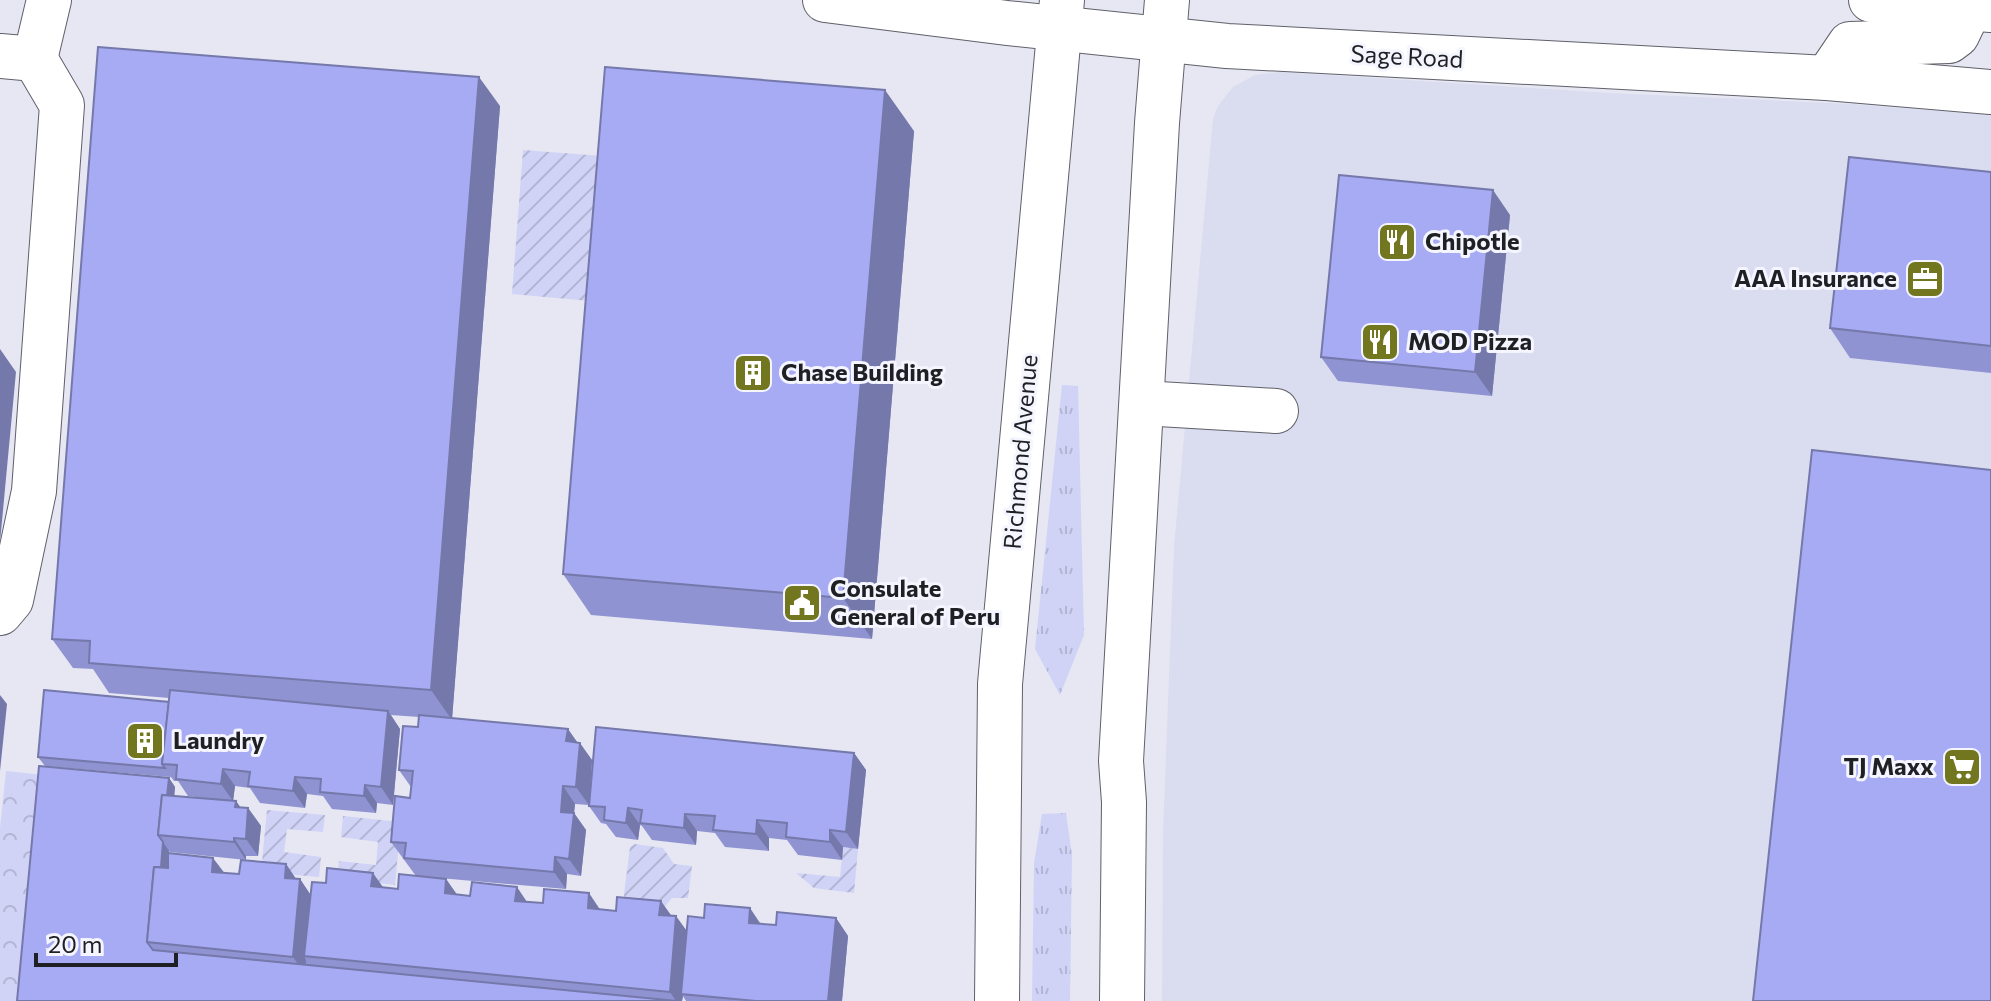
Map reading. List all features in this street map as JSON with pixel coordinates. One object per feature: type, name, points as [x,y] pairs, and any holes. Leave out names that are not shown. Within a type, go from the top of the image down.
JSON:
[{"type":"main road","points":[[0,613],[11,600],[34,491],[62,105],[18,58],[49,0]]},
{"type":"main road","name":"Sage Road","points":[[825,0],[1165,20],[1243,47],[1827,78],[1991,92]]},
{"type":"main road","points":[[1871,0],[1977,6]]},
{"type":"main road","points":[[1827,78],[1850,44],[1949,41],[1957,35],[1977,6]]},
{"type":"main road","name":"Richmond Avenue","points":[[997,1001],[1000,684],[1060,14]]},
{"type":"main road","points":[[1122,1001],[1124,802],[1121,761],[1165,20]]},
{"type":"main road","points":[[1142,403],[1276,411]]},
{"type":"shaded area","points":[[1280,72],[1609,93],[1850,104],[1991,115],[1991,1001],[1162,1001],[1163,834],[1174,547],[1213,119],[1218,106],[1233,87],[1255,75]]},
{"type":"green space","points":[[523,150],[602,156],[590,301],[512,294]]},
{"type":"green space","points":[[1062,385],[1078,386],[1084,635],[1060,695],[1035,649]]},
{"type":"green space","points":[[6,771],[45,775],[24,1001],[0,1001],[0,828]]},
{"type":"green space","points":[[267,810],[325,815],[323,832],[287,829],[284,852],[321,857],[319,877],[261,872]]},
{"type":"green space","points":[[1066,813],[1072,855],[1070,1001],[1032,1001],[1034,863],[1042,814]]},
{"type":"green space","points":[[343,816],[401,822],[395,885],[337,878],[339,861],[376,865],[378,842],[341,837]]},
{"type":"green space","points":[[635,844],[663,848],[674,864],[692,866],[688,898],[672,898],[662,910],[625,905],[630,847]]},
{"type":"green space","points":[[843,847],[858,849],[854,893],[814,888],[796,873],[840,877]]},
{"type":"building","points":[[98,47],[479,77],[431,690],[89,663],[90,641],[52,639]]},
{"type":"building","name":"Chase Building","points":[[605,67],[885,90],[843,598],[563,574]]},
{"type":"building","name":"AAA Insurance","points":[[1849,157],[1991,172],[1991,346],[1830,328]]},
{"type":"building","points":[[1339,175],[1493,190],[1475,372],[1321,357]]},
{"type":"building","points":[[1812,450],[1991,470],[1991,1001],[1753,1001]]},
{"type":"building","points":[[44,690],[169,702],[162,764],[165,768],[38,757]]},
{"type":"building","points":[[170,690],[388,711],[381,787],[365,785],[364,796],[320,792],[321,779],[295,777],[293,791],[248,786],[250,772],[223,769],[221,784],[176,779],[177,765],[162,764]]},
{"type":"building","points":[[419,715],[568,729],[566,741],[580,743],[576,787],[563,786],[561,812],[574,813],[569,859],[555,857],[554,872],[404,858],[406,843],[391,842],[395,796],[410,798],[413,771],[399,770],[403,726],[418,727]]},
{"type":"building","points":[[596,727],[854,753],[846,832],[830,830],[830,842],[786,837],[787,823],[757,820],[756,834],[713,830],[715,816],[685,814],[684,828],[640,823],[642,810],[628,808],[626,823],[604,820],[605,807],[589,806]]},
{"type":"building","points":[[39,766],[169,778],[167,796],[162,795],[158,835],[163,842],[161,867],[154,867],[147,942],[153,950],[677,1001],[17,1001]]},
{"type":"building","points":[[162,795],[236,801],[235,807],[248,808],[246,839],[234,838],[234,842],[158,835]]},
{"type":"building","points":[[168,853],[213,858],[212,872],[239,874],[241,860],[286,864],[285,878],[300,879],[293,957],[147,942],[154,867],[168,868]]},
{"type":"building","points":[[327,868],[373,873],[371,886],[398,889],[399,874],[446,879],[445,893],[470,896],[472,882],[517,887],[515,901],[543,903],[544,889],[589,893],[588,908],[616,911],[617,897],[661,901],[659,915],[676,916],[670,992],[304,956],[312,882],[326,883]]},
{"type":"building","points":[[705,904],[750,908],[749,923],[776,925],[777,912],[836,918],[828,1001],[756,1001],[681,994],[688,916],[704,918]]},
{"type":"place","name":"Chipotle","points":[[1397,242]]},
{"type":"place","name":"AAA Insurance","points":[[1925,279]]},
{"type":"place","name":"MOD Pizza","points":[[1380,342]]},
{"type":"place","name":"Chase Building","points":[[753,373]]},
{"type":"place","name":"Consulate General of Peru","points":[[802,603]]},
{"type":"place","name":"Laundry","points":[[145,741]]},
{"type":"place","name":"TJ Maxx","points":[[1962,767]]}]
